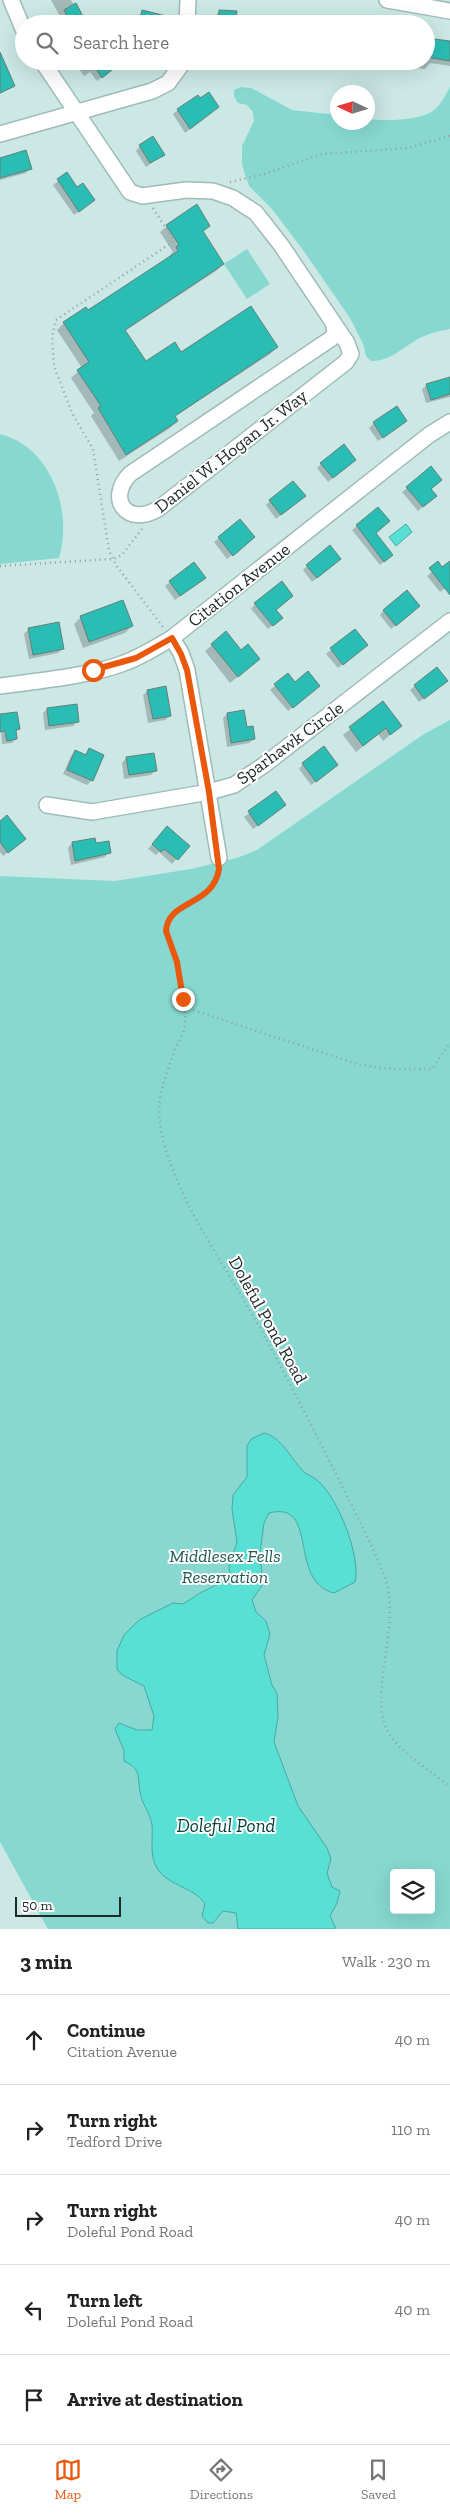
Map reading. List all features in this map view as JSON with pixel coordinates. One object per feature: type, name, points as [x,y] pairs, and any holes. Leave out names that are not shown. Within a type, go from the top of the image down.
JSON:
[{"type":"street","points":[[11,0],[18,15]]},
{"type":"street","points":[[187,15],[188,0]]},
{"type":"street","points":[[387,0],[450,11]]},
{"type":"street","points":[[48,70],[127,188],[136,195],[147,196]]},
{"type":"street","points":[[0,134],[78,114],[161,87],[174,77],[178,70]]},
{"type":"street","name":"Daniel W. Hogan Jr. Way","points":[[147,196],[186,190],[205,190],[226,195],[247,206],[266,224],[334,322],[350,348],[348,360],[196,480],[146,516],[132,515],[125,510],[120,502],[122,484],[130,474],[332,338],[335,332],[334,322]]},
{"type":"street","name":"Citation Avenue","points":[[0,686],[122,664],[172,638],[429,435],[450,422]]},
{"type":"street","name":"Sparhawk Circle","points":[[47,806],[92,812],[224,789],[242,780],[450,621]]},
{"type":"street","points":[[172,638],[187,670],[219,858]]},
{"type":"path","points":[[228,183],[261,175],[322,154],[408,148],[450,136]]},
{"type":"path","points":[[147,196],[174,241],[56,320],[52,337],[54,366],[72,413],[93,449],[102,518],[109,551],[172,638]]},
{"type":"path","points":[[0,566],[113,559],[122,555],[137,537],[146,516]]},
{"type":"path","name":"Doleful Pond Road","points":[[219,858],[217,881],[207,893],[171,916],[167,925],[166,931],[180,974],[186,1024],[158,1098],[158,1118],[167,1154],[196,1221],[248,1308],[304,1410],[384,1576],[391,1612],[381,1697],[381,1720],[391,1738],[400,1747],[450,1787]]},
{"type":"path","points":[[184,1007],[360,1065],[393,1069],[432,1069],[450,1043]]},
{"type":"green space","points":[[241,87],[251,88],[292,110],[330,114],[330,130],[375,130],[375,119],[412,118],[428,114],[439,105],[450,87],[450,329],[424,336],[397,353],[378,361],[371,361],[366,356],[364,346],[350,318],[272,209],[249,186],[242,165],[242,146],[254,121],[253,112],[247,105],[238,103],[234,96],[234,90]]},
{"type":"green space","points":[[247,249],[270,284],[247,299],[224,264]]},
{"type":"green space","points":[[0,434],[18,441],[33,452],[45,466],[54,483],[60,501],[63,520],[63,539],[59,558],[0,564]]},
{"type":"green space","name":"Middlesex Fells Reservation","points":[[450,720],[450,1929],[48,1929],[0,1842],[0,876],[115,881],[191,869],[237,858],[257,850],[424,734]]},
{"type":"water","points":[[406,524],[412,532],[396,546],[389,537]]},
{"type":"water","name":"Doleful Pond","points":[[264,1433],[275,1438],[304,1472],[316,1479],[326,1489],[346,1528],[355,1558],[355,1582],[334,1593],[320,1586],[311,1574],[300,1529],[294,1518],[285,1512],[269,1513],[264,1523],[260,1553],[263,1584],[252,1600],[256,1612],[266,1621],[270,1634],[264,1655],[272,1685],[277,1693],[278,1717],[274,1742],[298,1806],[327,1848],[331,1859],[327,1873],[332,1887],[340,1891],[337,1903],[330,1916],[336,1929],[238,1929],[236,1913],[223,1911],[213,1923],[208,1923],[202,1916],[205,1904],[200,1898],[165,1877],[153,1860],[152,1825],[141,1796],[138,1774],[134,1767],[124,1761],[124,1751],[115,1729],[119,1723],[137,1730],[152,1730],[154,1716],[144,1686],[122,1675],[117,1669],[117,1651],[124,1635],[139,1620],[173,1603],[183,1604],[230,1578],[229,1567],[237,1542],[232,1509],[233,1495],[247,1477],[247,1446],[251,1439]]},
{"type":"building","points":[[76,3],[82,15],[66,15],[64,10]]},
{"type":"building","points":[[142,10],[162,15],[141,15]]},
{"type":"building","points":[[219,10],[237,11],[237,15],[219,15]]},
{"type":"building","points":[[435,39],[450,41],[450,61],[435,58]]},
{"type":"building","points":[[0,52],[15,86],[0,93]]},
{"type":"building","points":[[97,70],[112,70],[102,78]]},
{"type":"building","points":[[209,92],[219,107],[190,129],[177,109],[198,95],[200,98]]},
{"type":"building","points":[[153,136],[165,155],[150,163],[139,145]]},
{"type":"building","points":[[26,150],[32,169],[0,178],[0,158]]},
{"type":"building","points":[[67,172],[77,187],[83,183],[95,200],[79,212],[57,179]]},
{"type":"building","points":[[197,204],[210,226],[203,231],[224,264],[125,330],[146,361],[175,342],[181,352],[251,306],[278,347],[175,416],[178,421],[126,455],[98,408],[101,406],[77,370],[89,362],[63,322],[86,307],[88,310],[178,251],[176,247],[179,245],[166,225]]},
{"type":"building","points":[[450,377],[450,394],[431,400],[426,384]]},
{"type":"building","points":[[397,406],[407,421],[383,438],[373,422]]},
{"type":"building","points":[[344,444],[356,460],[333,478],[320,463]]},
{"type":"building","points":[[431,466],[442,480],[431,489],[437,496],[423,507],[406,487]]},
{"type":"building","points":[[293,481],[306,496],[281,515],[269,500]]},
{"type":"building","points":[[378,507],[390,521],[376,533],[393,555],[384,562],[356,525]]},
{"type":"building","points":[[240,519],[255,537],[233,556],[218,537]]},
{"type":"building","points":[[330,545],[341,559],[317,578],[306,565]]},
{"type":"building","points":[[438,561],[442,567],[450,561],[450,595],[429,568]]},
{"type":"building","points":[[194,562],[206,578],[180,596],[169,581]]},
{"type":"building","points":[[282,581],[293,596],[276,610],[283,618],[273,626],[254,603]]},
{"type":"building","points":[[407,590],[420,606],[396,626],[383,610]]},
{"type":"building","points":[[123,600],[133,626],[89,642],[80,616]]},
{"type":"building","points":[[59,622],[64,649],[33,655],[28,628]]},
{"type":"building","points":[[355,629],[368,645],[343,665],[330,648]]},
{"type":"building","points":[[226,631],[241,650],[248,644],[260,659],[238,677],[211,644]]},
{"type":"building","points":[[437,667],[448,681],[424,699],[414,685]]},
{"type":"building","points":[[308,671],[320,686],[293,708],[274,684],[288,673],[295,682]]},
{"type":"building","points":[[166,686],[171,716],[153,719],[147,690]]},
{"type":"building","points":[[383,701],[402,726],[390,735],[386,728],[363,746],[349,727]]},
{"type":"building","points":[[77,704],[79,722],[49,726],[47,708]]},
{"type":"building","points":[[244,710],[247,727],[253,726],[255,739],[231,743],[227,713]]},
{"type":"building","points":[[17,712],[20,729],[16,730],[17,739],[7,741],[5,731],[0,732],[0,714]]},
{"type":"building","points":[[324,746],[338,765],[316,782],[302,763]]},
{"type":"building","points":[[89,748],[104,755],[93,781],[67,770],[75,750],[86,755]]},
{"type":"building","points":[[154,753],[157,771],[129,775],[126,757]]},
{"type":"building","points":[[276,791],[286,805],[258,826],[248,811]]},
{"type":"building","points":[[7,815],[26,839],[8,853],[0,842],[0,821]]},
{"type":"building","points":[[167,826],[190,846],[178,860],[164,849],[161,852],[152,844]]},
{"type":"building","points":[[95,838],[96,843],[109,841],[111,853],[75,861],[72,842]]},
{"type":"route","points":[[93,670],[122,664],[172,638],[185,662],[209,792],[219,869],[218,880],[207,893],[178,910],[168,919],[166,931],[180,974],[183,999]]}]
